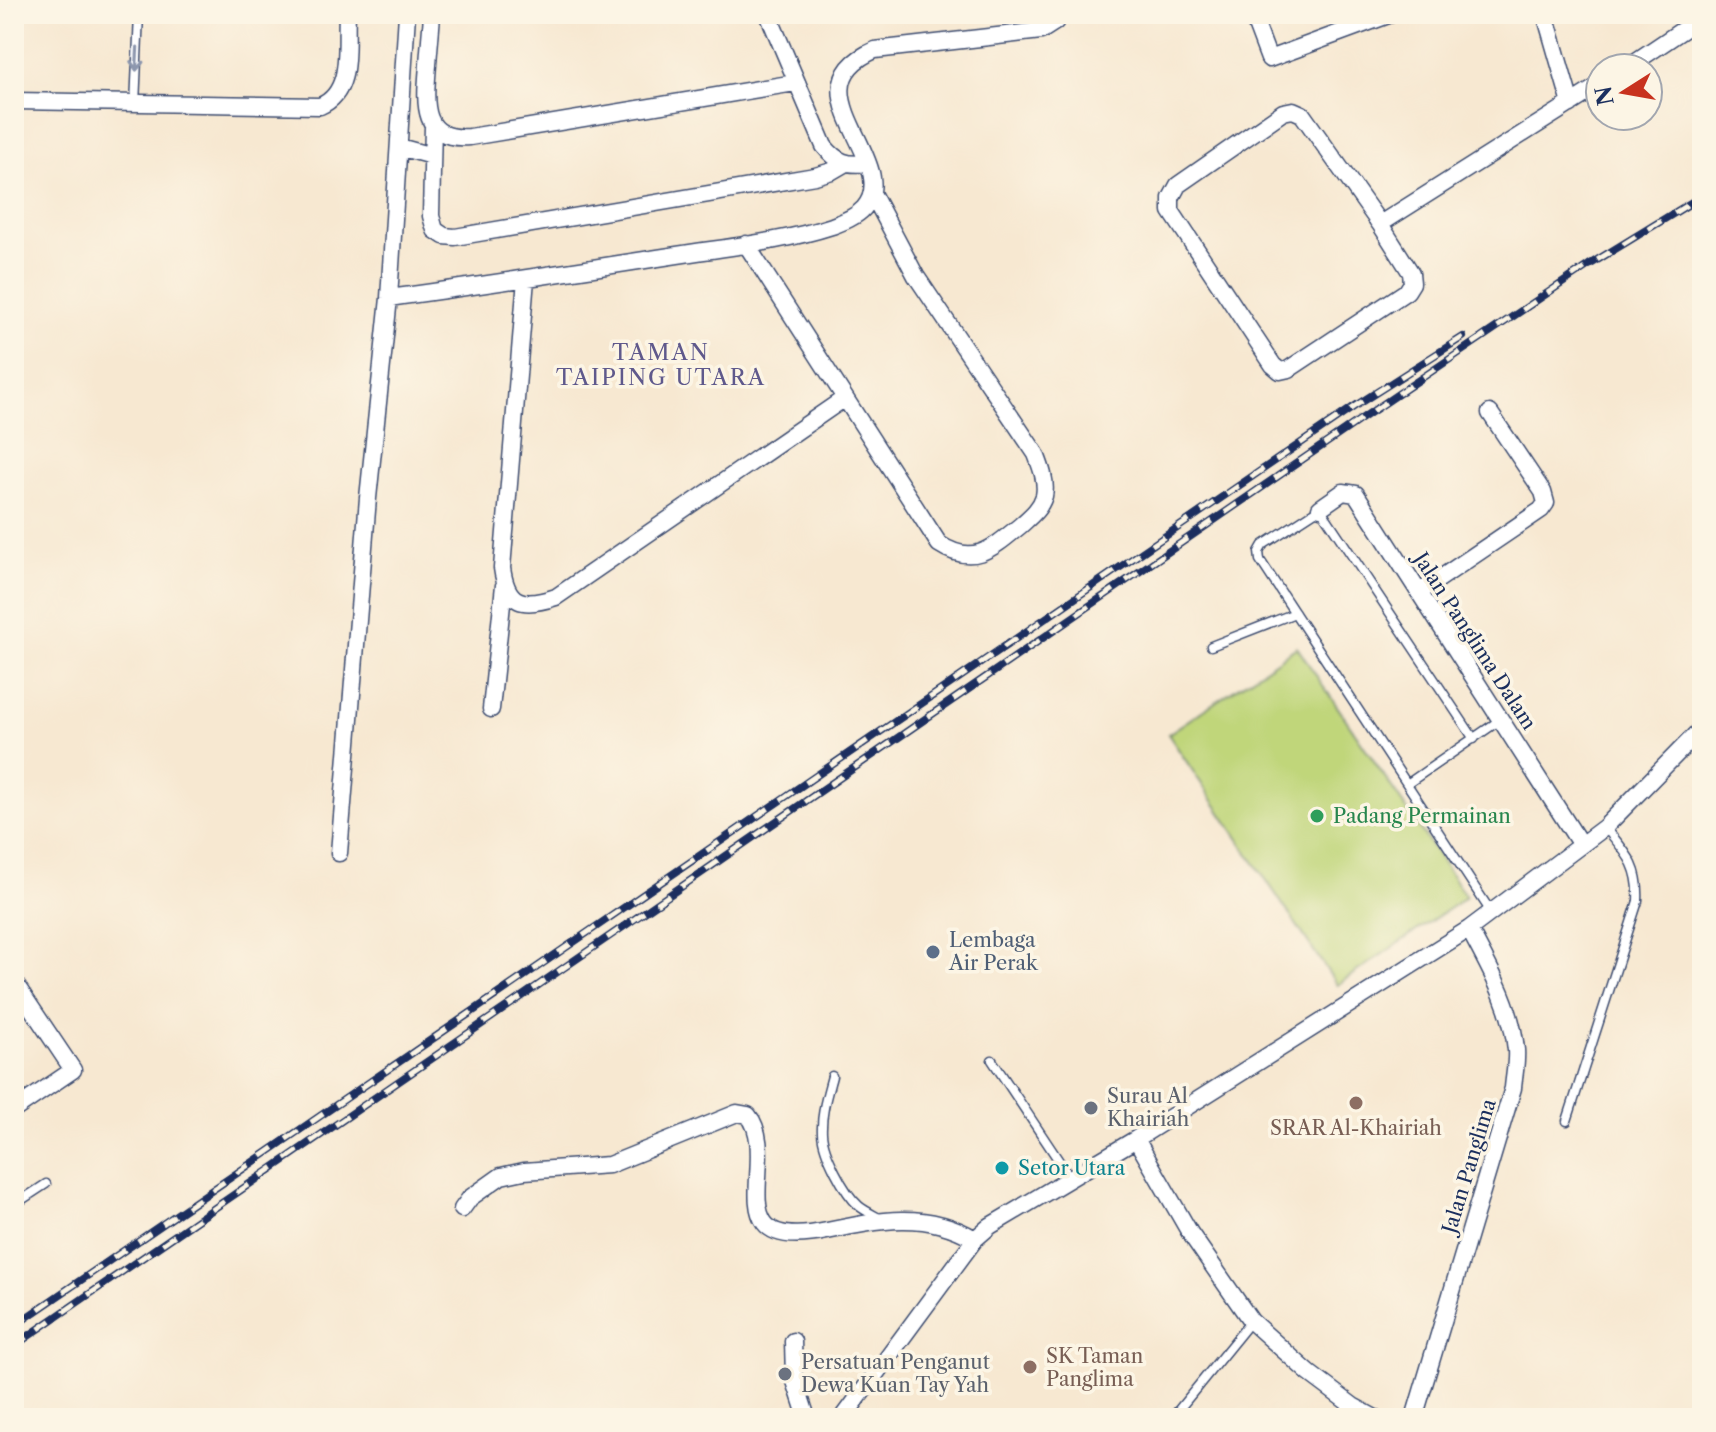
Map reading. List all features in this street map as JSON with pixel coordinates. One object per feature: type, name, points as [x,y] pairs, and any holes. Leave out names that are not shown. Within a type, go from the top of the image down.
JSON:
[{"type":"street","points":[[14,101],[310,107],[329,103],[336,98],[344,78],[347,14]]},
{"type":"street","points":[[339,853],[368,498],[389,298],[407,14]]},
{"type":"street","points":[[432,14],[426,95],[433,125],[431,216],[435,230],[444,236],[455,237],[815,176],[844,164],[867,163]]},
{"type":"street","points":[[768,14],[824,146],[844,164]]},
{"type":"street","points":[[746,244],[939,544],[954,553],[972,555],[992,549],[1038,510],[1045,494],[1043,471],[1036,454],[933,303],[872,193],[867,163],[841,100],[842,84],[848,69],[858,57],[875,50],[1041,31],[1062,14]]},
{"type":"street","points":[[1252,14],[1269,59],[1391,14]]},
{"type":"street","points":[[1545,14],[1571,104]]},
{"type":"street","points":[[1649,52],[1700,16]]},
{"type":"street","points":[[433,125],[452,137],[470,137],[795,83]]},
{"type":"street","points":[[1380,224],[1584,95]]},
{"type":"street","points":[[1293,110],[1302,114],[1380,224],[1411,273],[1412,283],[1407,291],[1289,369],[1280,371],[1273,365],[1171,211],[1171,198],[1178,185],[1283,112],[1293,110]]},
{"type":"street","points":[[399,147],[432,156]]},
{"type":"street","points":[[389,298],[746,244],[835,225],[864,208],[872,193]]},
{"type":"street","points":[[491,709],[504,585],[502,568],[526,279]]},
{"type":"street","points":[[504,585],[512,598],[525,603],[556,597],[845,398]]},
{"type":"street","points":[[1420,592],[1541,510],[1546,503],[1543,492],[1490,413]]},
{"type":"street","name":"Jalan Panglima Dalam","points":[[1320,508],[1343,492],[1356,494],[1581,845]]},
{"type":"street","points":[[843,1418],[975,1239],[990,1226],[1136,1139],[1469,929],[1605,827],[1702,728]]},
{"type":"street","name":"Jalan Panglima","points":[[1414,1418],[1513,1088],[1516,1052],[1509,1013],[1469,929]]},
{"type":"street","points":[[14,982],[73,1070],[14,1110]]},
{"type":"street","points":[[462,1209],[470,1198],[501,1176],[524,1171],[609,1165],[737,1113],[748,1115],[756,1124],[759,1136],[758,1209],[766,1224],[779,1232],[795,1235],[882,1220],[922,1219],[941,1223],[975,1239]]},
{"type":"street","points":[[1136,1139],[1190,1233],[1251,1321],[1309,1373],[1353,1406],[1375,1418]]},
{"type":"street","points":[[793,1341],[794,1378],[807,1418]]},
{"type":"lane","points":[[135,105],[139,14]]},
{"type":"lane","points":[[1474,739],[1320,508],[1263,545],[1259,552],[1260,560],[1491,912]]},
{"type":"lane","points":[[1211,646],[1295,613]]},
{"type":"lane","points":[[1407,784],[1501,720]]},
{"type":"lane","points":[[1567,1121],[1638,901],[1639,882],[1634,863],[1605,827]]},
{"type":"lane","points":[[992,1060],[1071,1179]]},
{"type":"lane","points":[[832,1076],[823,1108],[822,1136],[828,1156],[851,1197],[882,1220]]},
{"type":"lane","points":[[14,1205],[46,1184]]},
{"type":"lane","points":[[1172,1418],[1251,1321]]},
{"type":"green space","name":"Padang Permainan","points":[[1297,647],[1466,897],[1337,985],[1168,734]]},
{"type":"railway","points":[[14,1346],[1364,417],[1589,265],[1702,196]]},
{"type":"railway","points":[[14,1326],[1355,406],[1463,337]]},
{"type":"place","name":"Padang Permainan","points":[[1317,816]]},
{"type":"place","name":"Lembaga Air Perak","points":[[933,952]]},
{"type":"place","name":"SRAR Al-Khairiah","points":[[1356,1103]]},
{"type":"place","name":"Surau Al Khairiah","points":[[1091,1108]]},
{"type":"place","name":"Setor Utara","points":[[1002,1168]]},
{"type":"place","name":"SK Taman Panglima","points":[[1030,1367]]},
{"type":"place","name":"Persatuan Penganut Dewa Kuan Tay Yah","points":[[785,1374]]},
{"type":"district","name":"TAMAN TAIPING UTARA","points":[[661,364]]}]
